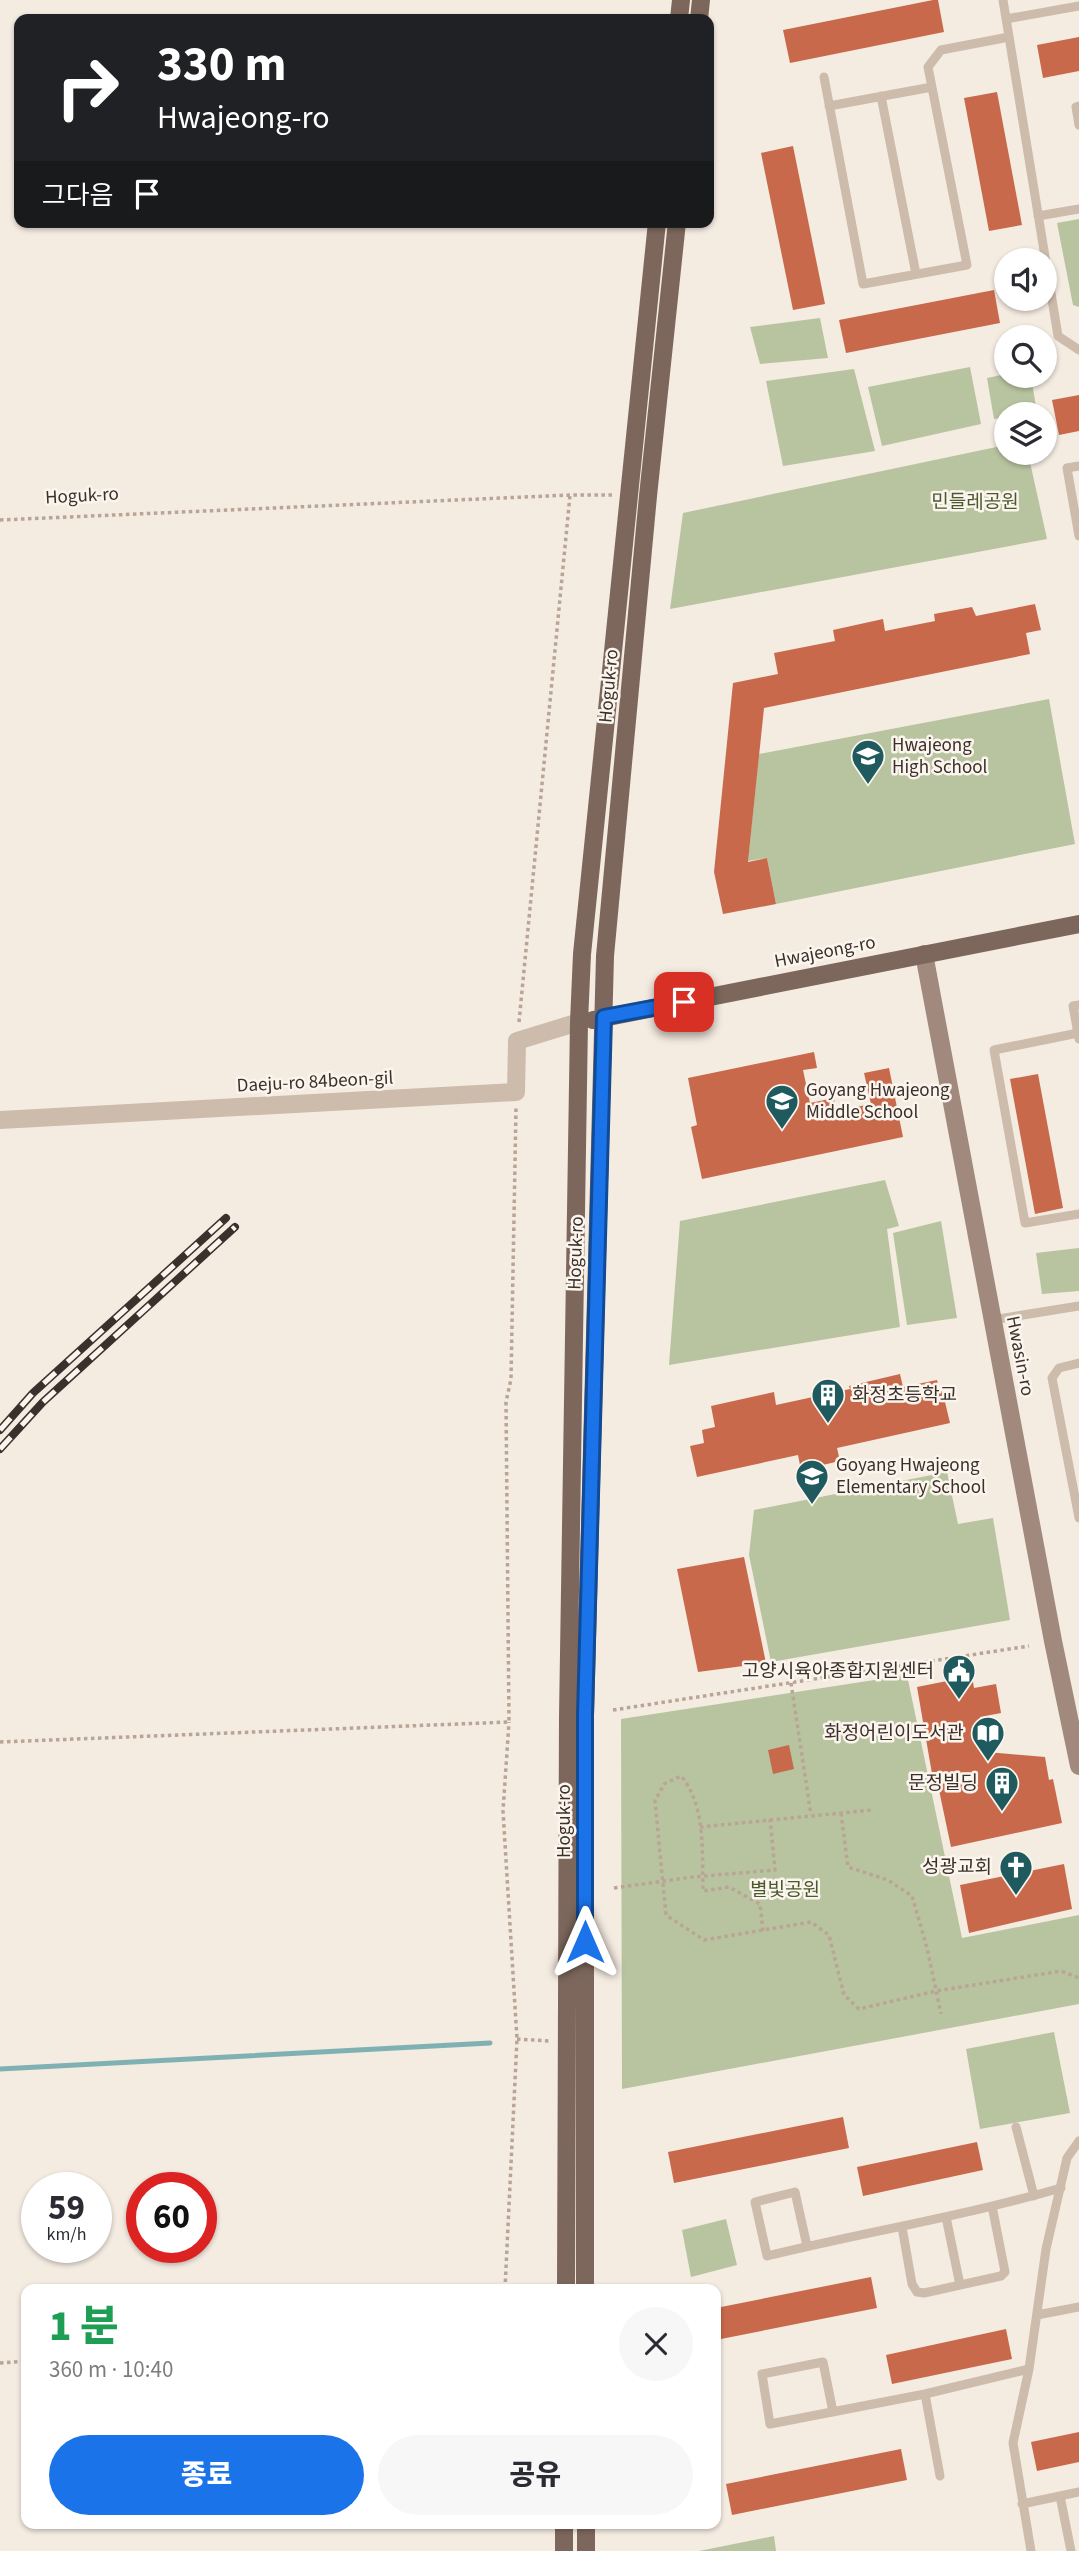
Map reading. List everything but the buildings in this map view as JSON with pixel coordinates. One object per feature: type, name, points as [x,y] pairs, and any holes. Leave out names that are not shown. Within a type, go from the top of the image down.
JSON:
[{"type":"main road","name":"Hoguk-ro","points":[[566,2284],[568,1717],[579,1022],[582,954],[656,228]]},
{"type":"main road","name":"Hoguk-ro","points":[[586,2284],[585,1715],[604,1017],[609,916],[648,496],[676,228]]},
{"type":"main road","name":"Hwajeong-ro","points":[[579,1022],[1079,924]]},
{"type":"main road","name":"Hwasin-ro","points":[[923,954],[992,1320],[1068,1693],[1079,1766]]},
{"type":"main road","points":[[564,2529],[564,2551]]},
{"type":"main road","points":[[586,2529],[586,2551]]},
{"type":"street","points":[[516,1092],[517,1041],[579,1022]]},
{"type":"street","name":"Daeju-ro 84beon-gil","points":[[0,1120],[516,1092]]},
{"type":"lane","points":[[1003,0],[1058,336],[1079,349]]},
{"type":"lane","points":[[1006,19],[1079,6]]},
{"type":"lane","points":[[824,77],[863,284],[967,265],[928,67],[941,50],[1009,37]]},
{"type":"lane","points":[[830,106],[932,87]]},
{"type":"lane","points":[[881,96],[916,274]]},
{"type":"lane","points":[[1079,106],[1076,107],[1079,125]]},
{"type":"lane","points":[[1038,216],[1079,209]]},
{"type":"lane","points":[[1079,466],[1067,468],[1079,533]]},
{"type":"lane","points":[[1079,1005],[1073,1006],[1078,1036],[994,1050],[1025,1223],[1079,1214]]},
{"type":"lane","points":[[992,1320],[1079,1306]]},
{"type":"lane","points":[[1079,1363],[1059,1368],[1052,1378],[1079,1518]]},
{"type":"lane","points":[[1016,2127],[1034,2196]]},
{"type":"lane","points":[[1031,2551],[1013,2443],[1029,2370],[1046,2249],[1067,2158],[1079,2141]]},
{"type":"lane","points":[[807,2246],[795,2192],[755,2202],[767,2256],[946,2217],[1060,2188]]},
{"type":"lane","points":[[902,2227],[912,2284],[916,2292],[924,2293],[1001,2276],[1006,2272],[992,2206]]},
{"type":"lane","points":[[946,2217],[960,2285]]},
{"type":"lane","points":[[1037,2315],[1079,2307]]},
{"type":"lane","points":[[833,2412],[823,2362],[762,2374],[770,2424],[833,2412],[925,2394],[1029,2370]]},
{"type":"lane","points":[[925,2394],[940,2476]]},
{"type":"lane","points":[[1022,2504],[1079,2492]]},
{"type":"lane","points":[[1060,2496],[1071,2551]]},
{"type":"path","name":"Hoguk-ro","points":[[0,520],[570,495],[627,496]]},
{"type":"path","points":[[517,1041],[570,495]]},
{"type":"path","points":[[505,2284],[517,2039],[503,1811],[509,1722],[506,1402],[511,1379],[516,1092]]},
{"type":"path","points":[[614,1710],[1029,1646]]},
{"type":"path","points":[[791,1683],[811,1815]]},
{"type":"path","points":[[0,1742],[509,1722]]},
{"type":"path","points":[[763,1931],[760,1904],[729,1887],[703,1891],[700,1827],[691,1788],[681,1776],[664,1784],[654,1801],[666,1915],[704,1940],[763,1931],[811,1922],[829,1936],[844,1995],[859,2008],[936,1991],[1061,1970],[1079,1978]]},
{"type":"path","points":[[700,1827],[873,1810]]},
{"type":"path","points":[[841,1813],[848,1867],[888,1880],[912,1896],[941,2014]]},
{"type":"path","points":[[614,1888],[775,1870],[770,1819]]},
{"type":"path","points":[[517,2039],[549,2040]]},
{"type":"path","points":[[0,2363],[21,2361]]},
{"type":"green space","points":[[1079,219],[1079,307],[1073,305],[1057,223]]},
{"type":"green space","points":[[820,318],[828,358],[760,364],[750,327]]},
{"type":"green space","points":[[970,367],[981,424],[882,446],[868,387]]},
{"type":"green space","points":[[854,369],[875,451],[783,466],[766,381]]},
{"type":"green space","points":[[994,377],[994,388],[1033,388],[1035,402],[994,402],[994,419],[987,378]]},
{"type":"green space","name":"민들레공원","points":[[994,448],[994,465],[1031,465],[1047,539],[670,609],[683,513]]},
{"type":"green space","points":[[1049,699],[1075,844],[776,904],[767,858],[748,861],[759,754]]},
{"type":"green space","points":[[885,1180],[899,1226],[887,1229],[900,1327],[669,1365],[680,1221]]},
{"type":"green space","points":[[941,1221],[957,1318],[907,1325],[893,1233]]},
{"type":"green space","points":[[1079,1248],[1079,1291],[1042,1294],[1036,1253]]},
{"type":"green space","points":[[947,1472],[958,1524],[993,1518],[1010,1620],[771,1662],[749,1555],[754,1510]]},
{"type":"green space","name":"별빛공원","points":[[907,1675],[962,1938],[1079,1915],[1079,2004],[622,2089],[621,1719]]},
{"type":"green space","points":[[1054,2032],[1070,2113],[980,2129],[966,2049]]},
{"type":"green space","points":[[726,2219],[737,2265],[691,2277],[682,2230]]},
{"type":"green space","points":[[774,2536],[776,2551],[699,2551]]},
{"type":"waterway","points":[[0,2069],[490,2043]]},
{"type":"railway","points":[[0,1430],[33,1393],[226,1218]]},
{"type":"railway","points":[[0,1449],[43,1402],[235,1227]]},
{"type":"place","name":"Hwajeong High School","points":[[868,786]]},
{"type":"place","name":"Goyang Hwajeong Middle School","points":[[782,1131]]},
{"type":"place","name":"화정초등학교","points":[[828,1425]]},
{"type":"place","name":"Goyang Hwajeong Elementary School","points":[[812,1506]]},
{"type":"place","name":"고양시육아종합지원센터","points":[[959,1701]]},
{"type":"place","name":"화정어린이도서관","points":[[988,1763]]},
{"type":"place","name":"문정빌딩","points":[[1002,1813]]},
{"type":"place","name":"성광교회","points":[[1016,1897]]},
{"type":"route","points":[[585,1942],[585,1715],[604,1017],[684,1002]]}]
